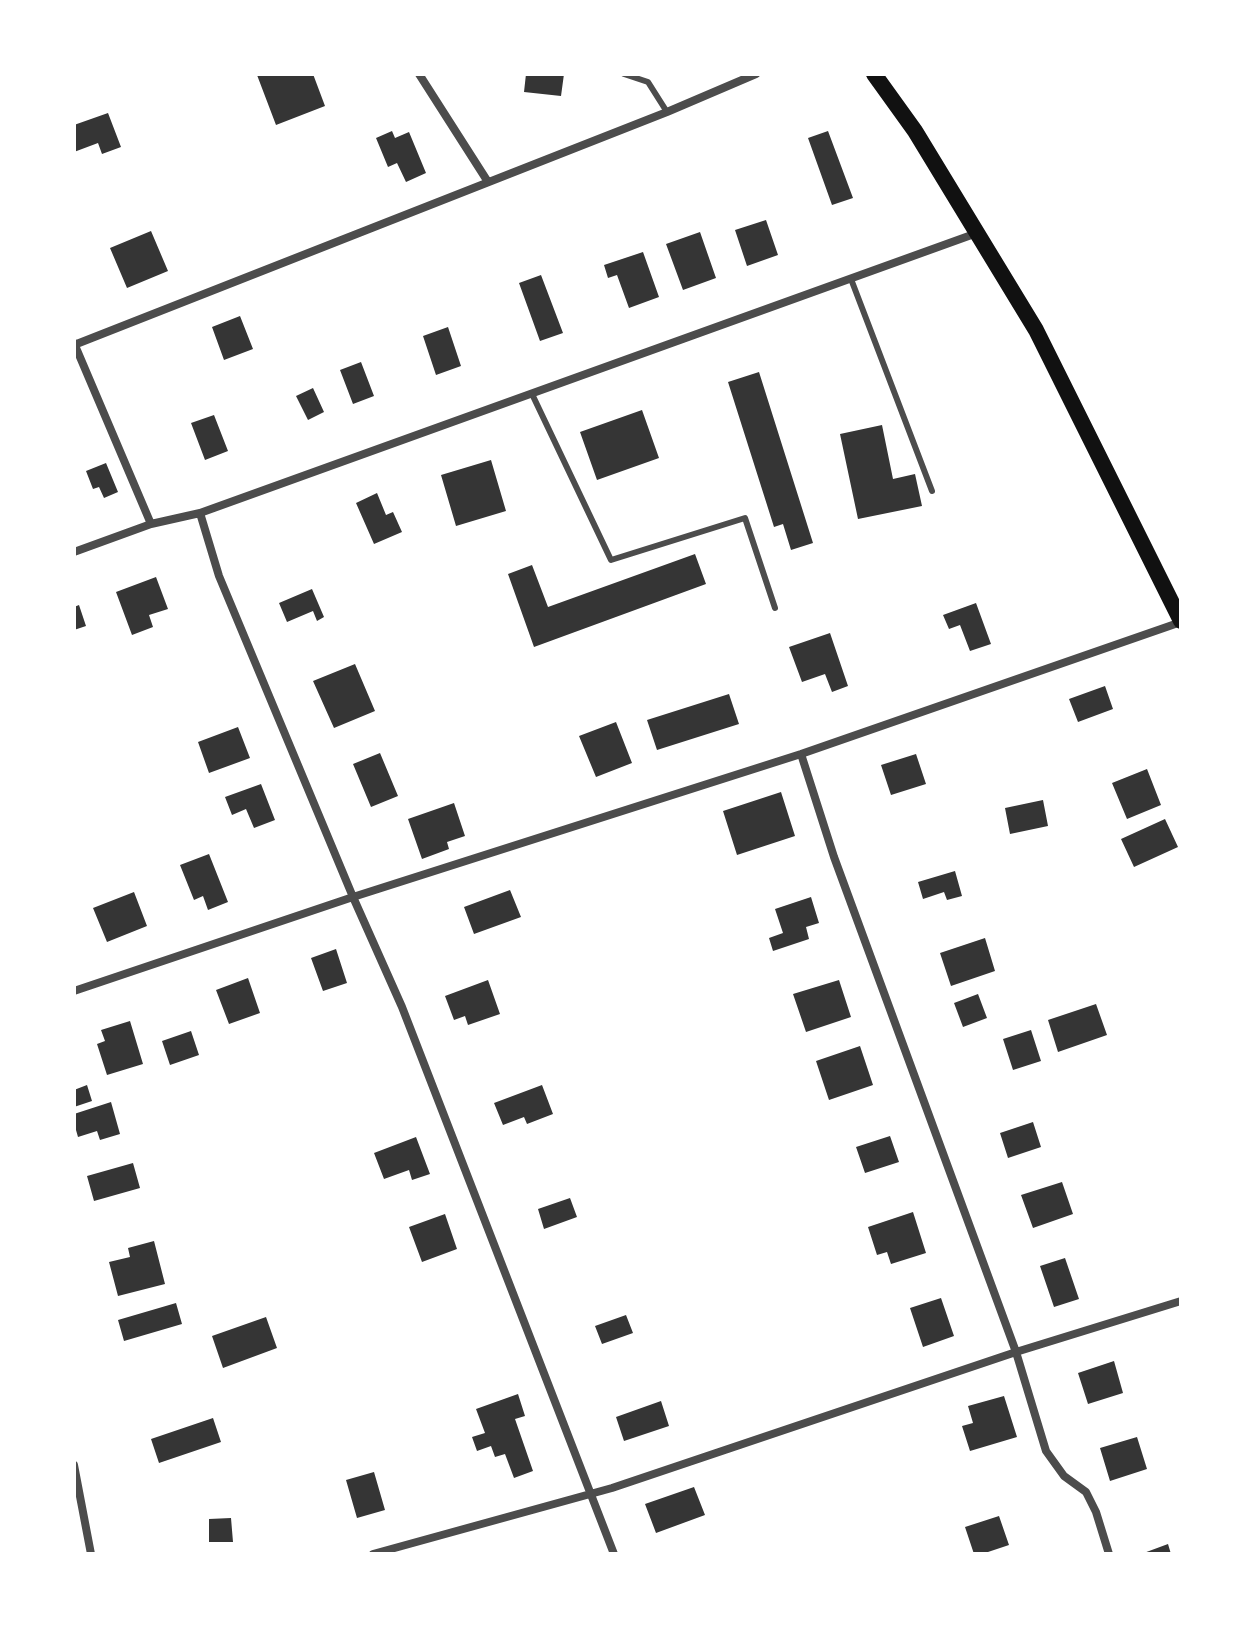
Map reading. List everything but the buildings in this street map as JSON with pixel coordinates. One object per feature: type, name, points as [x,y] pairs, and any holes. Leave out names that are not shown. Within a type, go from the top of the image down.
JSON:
[{"type":"main road","points":[[874,74],[915,131],[1036,330],[1181,622]]},
{"type":"street","points":[[419,74],[488,182]]},
{"type":"street","points":[[151,524],[74,344],[667,112],[756,74]]},
{"type":"street","points":[[74,552],[151,524],[200,513],[977,233]]},
{"type":"street","points":[[200,513],[219,576],[402,1007],[614,1554]]},
{"type":"street","points":[[74,991],[353,897],[801,754],[1181,622]]},
{"type":"street","points":[[801,754],[840,872],[1016,1352],[1046,1451],[1064,1476],[1086,1492],[1096,1512],[1109,1554]]},
{"type":"street","points":[[373,1554],[627,1483],[1016,1352],[1181,1301]]},
{"type":"street","points":[[74,1465],[91,1554]]},
{"type":"lane","points":[[624,74],[648,82],[667,112]]},
{"type":"lane","points":[[851,279],[932,491]]},
{"type":"lane","points":[[532,394],[611,560],[745,518],[775,608]]}]
